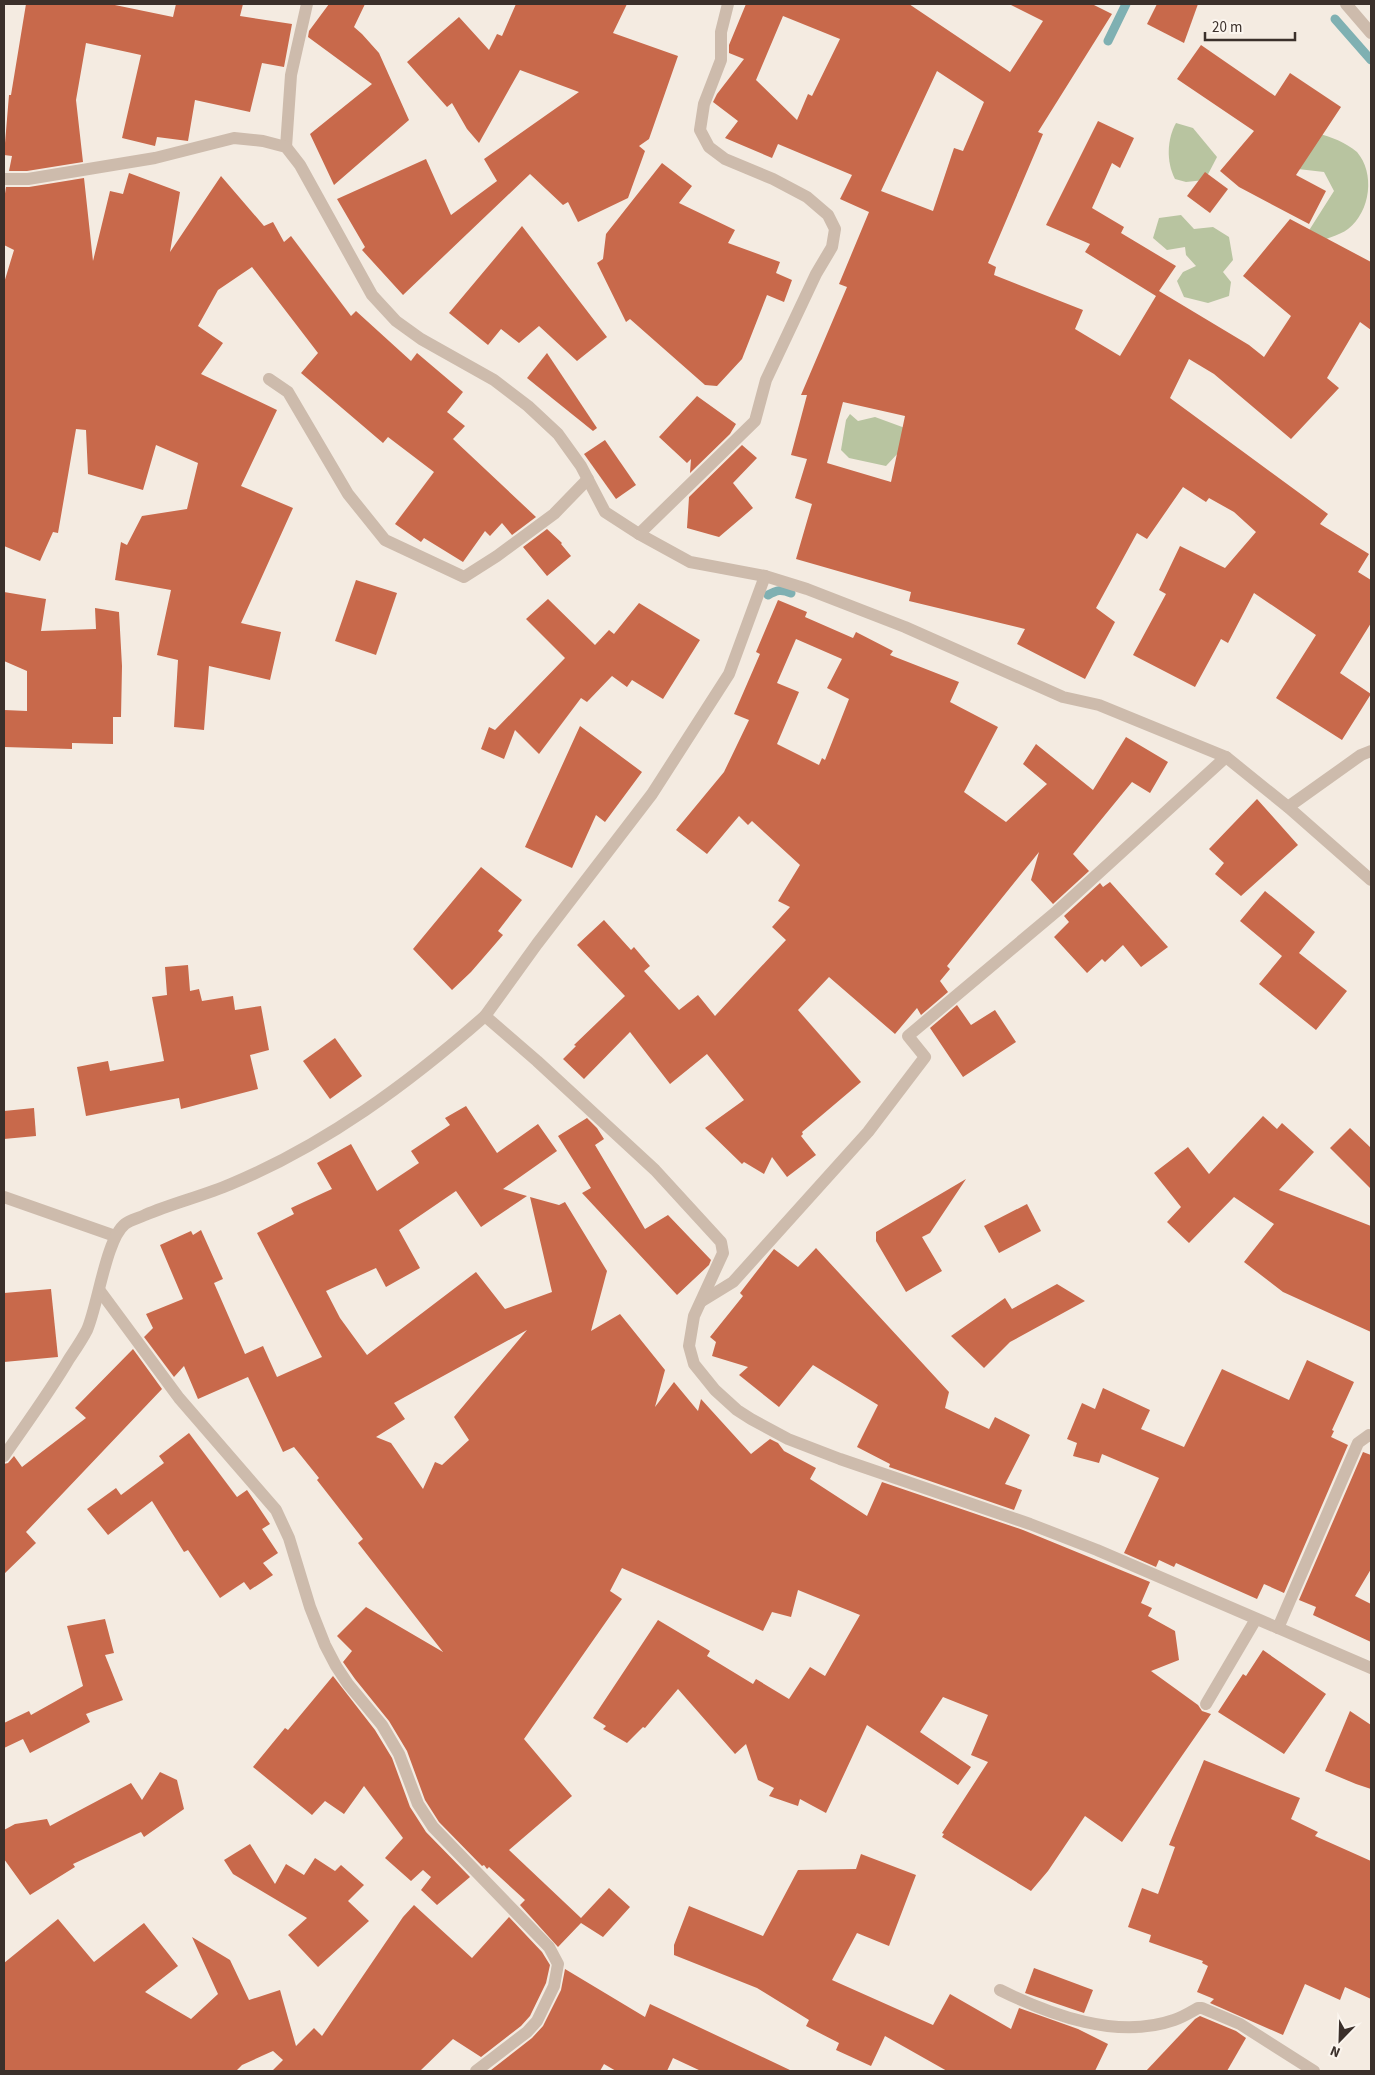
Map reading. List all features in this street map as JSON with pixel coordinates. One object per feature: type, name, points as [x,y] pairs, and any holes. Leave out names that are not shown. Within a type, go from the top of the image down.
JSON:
[{"type":"street","points":[[286,147],[291,75],[307,4]]},
{"type":"street","points":[[639,534],[755,421],[766,380],[816,274],[832,247],[835,229],[828,215],[807,197],[774,179],[725,159],[709,147],[700,130],[704,104],[721,60],[721,32],[728,4]]},
{"type":"street","points":[[1346,4],[1371,33]]},
{"type":"street","points":[[4,179],[28,179],[155,158],[234,138],[263,141],[286,147],[300,165],[372,296],[396,321],[421,339],[494,380],[528,406],[558,434],[581,466],[605,512],[639,534],[690,562],[765,576],[807,589],[887,620],[1063,697],[1099,705],[1226,757],[1288,807],[1371,880]]},
{"type":"street","points":[[269,380],[288,392],[348,494],[385,540],[464,577],[497,556],[554,514],[588,479]]},
{"type":"street","points":[[4,1456],[53,1386],[86,1330],[100,1291],[115,1236],[124,1224],[164,1207],[230,1184],[292,1154],[352,1120],[453,1044],[485,1016],[537,944],[652,794],[730,674],[765,576]]},
{"type":"street","points":[[1288,807],[1361,755],[1371,751]]},
{"type":"street","points":[[701,1301],[733,1282],[868,1132],[925,1057],[908,1036],[1057,911],[1226,757]]},
{"type":"street","points":[[485,1016],[537,1061],[655,1170],[721,1242],[723,1253],[694,1316],[689,1346],[694,1364],[715,1390],[737,1410],[788,1439],[840,1459],[1030,1524],[1371,1668]]},
{"type":"street","points":[[4,1198],[115,1236]]},
{"type":"street","points":[[100,1291],[179,1398],[276,1510],[289,1538],[310,1607],[325,1645],[348,1684],[382,1725],[399,1754],[418,1804],[433,1827],[550,1948],[558,1964],[554,1986],[537,2021],[527,2032],[476,2071]]},
{"type":"street","points":[[1278,1628],[1358,1443],[1369,1434],[1371,1436]]},
{"type":"street","points":[[1206,1704],[1256,1619]]},
{"type":"street","points":[[1000,1990],[1022,2001],[1087,2022],[1112,2026],[1135,2028],[1159,2024],[1175,2020],[1198,2008],[1202,2008],[1240,2024],[1314,2071]]},
{"type":"green space","points":[[1176,123],[1193,128],[1217,157],[1205,180],[1186,182],[1175,179],[1170,165],[1169,143]]},
{"type":"green space","points":[[1316,133],[1338,140],[1357,152],[1366,170],[1368,192],[1362,212],[1348,229],[1313,244],[1308,232],[1334,191],[1324,172],[1298,169]]},
{"type":"green space","points":[[1181,215],[1194,229],[1213,227],[1229,237],[1233,260],[1223,272],[1231,282],[1229,296],[1208,303],[1184,297],[1177,281],[1183,272],[1196,266],[1186,255],[1185,247],[1167,250],[1153,238],[1159,218]]},
{"type":"green space","points":[[850,414],[858,421],[875,417],[905,428],[900,451],[886,466],[849,458],[841,450],[846,420]]},
{"type":"building","points":[[26,4],[110,4],[173,17],[176,4],[243,4],[240,16],[292,24],[284,67],[262,63],[250,112],[195,100],[188,141],[157,137],[155,146],[122,138],[141,55],[86,43],[76,100],[83,162],[27,171],[9,171],[12,156],[4,155],[9,95],[11,95]]},
{"type":"building","points":[[329,4],[365,4],[354,27],[379,53],[409,120],[334,185],[310,134],[372,84],[308,37],[309,31]]},
{"type":"building","points":[[516,4],[627,4],[613,33],[678,56],[649,139],[639,146],[645,151],[628,198],[578,222],[568,202],[563,205],[530,174],[403,295],[362,250],[365,247],[337,199],[426,159],[451,215],[497,181],[484,159],[579,92],[520,70],[479,143],[467,129],[452,103],[447,107],[407,62],[459,17],[489,50],[497,34],[502,36]]},
{"type":"building","points":[[746,4],[909,4],[1010,72],[1043,21],[1009,4],[1092,4],[1112,14],[1038,132],[1043,134],[988,263],[996,267],[994,275],[1083,310],[1075,329],[1120,356],[1156,296],[1085,252],[1090,244],[1046,225],[1098,121],[1134,138],[1120,168],[1112,163],[1092,208],[1124,227],[1121,233],[1176,266],[1159,291],[1249,345],[1264,357],[1291,316],[1243,276],[1290,219],[1371,262],[1371,330],[1360,322],[1327,378],[1339,388],[1291,439],[1214,374],[1189,359],[1170,398],[1328,514],[1320,524],[1369,554],[1358,572],[1371,580],[1371,623],[1340,673],[1371,694],[1342,740],[1276,698],[1316,635],[1254,593],[1228,643],[1221,639],[1195,687],[1133,655],[1166,594],[1159,590],[1180,546],[1225,568],[1256,532],[1234,512],[1209,498],[1206,502],[1183,487],[1147,539],[1137,533],[1096,608],[1115,622],[1085,679],[1017,644],[1025,629],[909,601],[911,592],[796,559],[812,504],[795,498],[807,459],[791,455],[807,395],[801,395],[847,287],[839,284],[869,212],[840,199],[852,175],[778,144],[772,158],[725,138],[738,121],[713,102],[744,59],[729,53],[729,45]],"holes":[[[783,16],[840,39],[812,96],[808,94],[797,120],[756,80]],[[937,71],[984,102],[963,151],[954,148],[933,211],[881,191]],[[843,402],[905,416],[891,482],[827,463]]]},
{"type":"building","points":[[1157,4],[1198,4],[1184,43],[1147,24]]},
{"type":"building","points":[[1201,45],[1275,96],[1290,73],[1341,107],[1296,175],[1326,191],[1309,224],[1239,187],[1220,171],[1254,131],[1177,79]]},
{"type":"building","points":[[662,163],[692,186],[679,203],[735,230],[728,243],[780,262],[776,273],[792,280],[784,302],[767,295],[742,359],[717,386],[705,385],[630,319],[626,322],[597,263],[603,259],[606,234]]},
{"type":"building","points":[[1205,172],[1228,189],[1210,213],[1187,196]]},
{"type":"building","points":[[129,173],[180,192],[170,252],[221,176],[264,226],[273,222],[284,242],[291,236],[351,316],[356,311],[411,361],[417,353],[463,392],[447,412],[465,426],[453,439],[536,517],[512,535],[502,523],[490,536],[485,531],[463,562],[424,538],[421,542],[395,524],[434,472],[388,437],[383,443],[301,373],[318,353],[252,267],[218,290],[198,326],[223,343],[201,374],[277,410],[241,486],[293,508],[241,623],[281,632],[270,680],[209,666],[204,730],[174,727],[178,660],[157,655],[171,590],[115,580],[121,542],[127,545],[142,516],[187,509],[198,463],[156,445],[143,490],[88,474],[86,430],[76,429],[58,533],[53,532],[40,561],[4,546],[4,283],[14,250],[4,245],[4,200],[6,187],[29,187],[84,178],[93,261],[110,191],[123,194]]},
{"type":"building","points":[[522,226],[607,337],[577,361],[539,326],[519,343],[501,329],[488,345],[449,313]]},
{"type":"building","points":[[547,353],[597,428],[593,431],[527,378]]},
{"type":"building","points":[[697,396],[736,424],[730,434],[690,473],[691,459],[687,463],[659,437]]},
{"type":"building","points":[[605,440],[636,485],[616,499],[584,454]]},
{"type":"building","points":[[742,445],[757,458],[733,483],[753,508],[719,537],[687,528],[689,497]]},
{"type":"building","points":[[547,529],[562,543],[571,556],[547,576],[523,547]]},
{"type":"building","points":[[356,580],[397,593],[376,655],[335,641]]},
{"type":"building","points":[[4,592],[46,599],[41,631],[96,629],[95,608],[119,612],[122,666],[121,717],[113,717],[113,744],[72,743],[72,749],[4,747],[4,710],[27,711],[27,671],[4,661]]},
{"type":"building","points":[[548,599],[595,645],[609,630],[614,634],[639,603],[700,640],[663,699],[632,680],[627,687],[612,676],[587,702],[581,698],[539,754],[515,730],[504,759],[481,749],[489,727],[495,730],[565,658],[526,619]]},
{"type":"building","points":[[778,600],[807,612],[805,617],[853,638],[856,632],[893,651],[890,655],[959,682],[950,702],[998,727],[964,792],[1006,822],[1047,784],[1023,764],[1036,744],[1093,790],[1126,737],[1168,762],[1150,793],[1132,782],[1073,854],[1089,871],[1053,904],[1031,880],[1039,852],[947,966],[950,969],[940,981],[948,992],[921,1015],[917,1008],[895,1034],[829,977],[798,1010],[861,1082],[802,1132],[801,1136],[816,1155],[787,1177],[772,1157],[764,1174],[744,1162],[742,1164],[705,1128],[744,1100],[707,1054],[670,1084],[630,1032],[584,1079],[563,1059],[576,1046],[574,1045],[625,996],[577,945],[604,920],[631,950],[634,947],[650,966],[644,971],[679,1010],[698,995],[715,1016],[786,940],[772,927],[790,907],[778,901],[800,865],[752,821],[748,825],[739,816],[707,854],[676,830],[724,772],[749,720],[734,714],[760,654],[756,652]],"holes":[[[796,639],[842,659],[827,688],[849,699],[825,760],[822,758],[819,765],[777,744],[799,692],[777,683]]]},
{"type":"building","points":[[580,726],[642,772],[605,822],[596,815],[572,868],[525,847]]},
{"type":"building","points":[[1257,799],[1298,845],[1241,896],[1215,874],[1224,863],[1209,849]]},
{"type":"building","points":[[481,867],[522,900],[498,931],[503,935],[471,972],[452,990],[413,949]]},
{"type":"building","points":[[1110,882],[1168,947],[1141,967],[1123,945],[1105,962],[1102,959],[1087,973],[1054,937],[1069,922],[1064,916],[1100,883],[1103,887]]},
{"type":"building","points":[[1265,891],[1315,932],[1299,953],[1347,991],[1316,1030],[1259,984],[1282,956],[1240,921]]},
{"type":"building","points":[[188,965],[190,991],[199,989],[202,1001],[233,996],[235,1010],[261,1006],[269,1050],[250,1055],[258,1089],[181,1109],[179,1098],[86,1116],[77,1067],[108,1061],[110,1071],[164,1061],[152,997],[167,995],[165,967]]},
{"type":"building","points":[[957,1005],[971,1025],[995,1010],[1016,1042],[963,1077],[930,1028]]},
{"type":"building","points":[[335,1038],[362,1076],[330,1099],[303,1061]]},
{"type":"building","points":[[466,1106],[497,1153],[538,1124],[557,1151],[503,1189],[527,1196],[481,1227],[456,1191],[399,1230],[420,1268],[386,1287],[376,1268],[326,1291],[340,1318],[367,1355],[476,1272],[505,1309],[552,1292],[530,1197],[559,1205],[565,1202],[607,1271],[591,1331],[620,1314],[665,1370],[655,1407],[674,1382],[698,1411],[701,1399],[751,1454],[770,1439],[778,1443],[784,1451],[816,1468],[810,1479],[867,1516],[882,1482],[1023,1530],[1150,1582],[1141,1603],[1152,1608],[1148,1616],[1175,1631],[1179,1660],[1151,1671],[1198,1705],[1202,1711],[1211,1714],[1122,1842],[1085,1816],[1048,1871],[1031,1891],[942,1837],[944,1834],[942,1833],[988,1762],[971,1755],[988,1715],[943,1697],[920,1732],[971,1767],[958,1785],[867,1725],[826,1813],[800,1799],[798,1806],[769,1796],[774,1788],[758,1780],[746,1744],[735,1754],[678,1689],[645,1728],[643,1727],[627,1743],[603,1729],[606,1726],[593,1718],[658,1620],[710,1651],[707,1656],[753,1684],[756,1679],[789,1699],[810,1667],[825,1676],[860,1615],[798,1590],[791,1617],[772,1612],[763,1631],[622,1568],[610,1591],[622,1599],[524,1739],[572,1796],[509,1850],[581,1918],[609,1888],[630,1907],[603,1937],[581,1923],[558,1947],[520,1905],[525,1900],[489,1867],[487,1869],[484,1865],[482,1866],[439,1822],[425,1800],[407,1751],[389,1721],[343,1662],[352,1651],[337,1636],[366,1607],[443,1652],[358,1543],[363,1539],[317,1480],[319,1478],[294,1447],[283,1452],[248,1377],[198,1399],[184,1366],[174,1377],[144,1337],[153,1328],[146,1314],[183,1299],[160,1245],[191,1231],[193,1235],[201,1230],[223,1279],[214,1283],[245,1354],[263,1346],[277,1377],[322,1357],[257,1233],[294,1214],[291,1208],[332,1189],[317,1163],[351,1144],[377,1191],[419,1163],[411,1151],[450,1125],[445,1118]],"holes":[[[527,1330],[454,1417],[469,1440],[442,1465],[435,1462],[423,1489],[391,1443],[376,1437],[405,1419],[394,1403]]]},
{"type":"building","points":[[34,1108],[36,1136],[4,1139],[4,1111]]},
{"type":"building","points":[[1263,1116],[1277,1129],[1282,1123],[1314,1152],[1279,1190],[1371,1226],[1371,1332],[1283,1292],[1244,1262],[1274,1224],[1234,1197],[1189,1243],[1167,1222],[1181,1207],[1154,1173],[1188,1147],[1209,1174]]},
{"type":"building","points":[[587,1118],[604,1139],[595,1145],[645,1229],[668,1215],[711,1260],[709,1265],[677,1295],[582,1193],[591,1188],[558,1136]]},
{"type":"building","points":[[1350,1128],[1371,1148],[1371,1189],[1330,1148]]},
{"type":"building","points":[[966,1179],[930,1233],[922,1237],[942,1271],[906,1292],[876,1241],[876,1232]]},
{"type":"building","points":[[1027,1204],[1041,1231],[999,1253],[984,1226]]},
{"type":"building","points":[[816,1248],[949,1392],[945,1408],[989,1429],[995,1417],[1030,1435],[1005,1484],[1022,1490],[1014,1510],[889,1467],[890,1464],[857,1447],[878,1405],[813,1365],[779,1407],[739,1375],[748,1367],[712,1356],[716,1342],[710,1337],[743,1296],[740,1293],[774,1249],[798,1267]]},
{"type":"building","points":[[1057,1284],[1085,1301],[1010,1342],[984,1368],[951,1336],[1005,1298],[1012,1309]]},
{"type":"building","points":[[51,1289],[58,1357],[4,1362],[4,1293]]},
{"type":"building","points":[[133,1349],[162,1389],[26,1532],[36,1543],[4,1574],[4,1464],[8,1463],[14,1456],[22,1467],[86,1418],[75,1408]]},
{"type":"building","points":[[1307,1360],[1354,1382],[1332,1430],[1334,1431],[1331,1437],[1348,1445],[1284,1593],[1264,1584],[1257,1599],[1176,1563],[1174,1567],[1159,1560],[1156,1567],[1124,1553],[1159,1478],[1102,1454],[1099,1463],[1073,1456],[1077,1443],[1067,1439],[1082,1403],[1095,1409],[1103,1388],[1150,1410],[1141,1429],[1184,1447],[1222,1369],[1289,1400]]},
{"type":"building","points":[[189,1433],[237,1497],[247,1490],[270,1524],[262,1529],[278,1553],[263,1563],[273,1575],[250,1590],[244,1582],[220,1598],[188,1550],[184,1552],[152,1501],[108,1535],[87,1509],[116,1488],[121,1495],[164,1463],[159,1456]]},
{"type":"building","points":[[1363,1452],[1371,1455],[1371,1569],[1355,1596],[1371,1604],[1371,1642],[1313,1615],[1316,1607],[1299,1600]]},
{"type":"building","points":[[105,1619],[114,1653],[105,1655],[123,1700],[86,1714],[90,1722],[30,1753],[23,1739],[4,1748],[4,1723],[29,1711],[31,1715],[83,1686],[67,1626]]},
{"type":"building","points":[[1263,1650],[1326,1694],[1284,1754],[1218,1712],[1243,1674],[1246,1676]]},
{"type":"building","points":[[333,1676],[375,1730],[392,1758],[410,1807],[426,1832],[470,1877],[437,1905],[421,1890],[431,1877],[423,1870],[411,1881],[385,1858],[403,1838],[364,1786],[344,1814],[325,1801],[312,1815],[253,1767],[285,1728],[288,1730]]},
{"type":"building","points":[[1350,1711],[1371,1725],[1371,1789],[1325,1771]]},
{"type":"building","points":[[1204,1760],[1300,1798],[1291,1819],[1318,1832],[1315,1836],[1371,1861],[1371,1999],[1345,1987],[1340,2000],[1305,1984],[1283,2035],[1210,2003],[1214,1999],[1197,1992],[1208,1966],[1202,1963],[1203,1961],[1149,1942],[1151,1935],[1128,1927],[1142,1888],[1158,1894],[1175,1847],[1169,1845]]},
{"type":"building","points":[[160,1772],[177,1780],[184,1809],[144,1837],[141,1832],[73,1864],[75,1867],[30,1895],[4,1859],[4,1830],[15,1824],[47,1819],[50,1826],[131,1783],[142,1800]]},
{"type":"building","points":[[250,1844],[275,1884],[286,1864],[304,1875],[315,1858],[335,1871],[341,1865],[364,1885],[348,1901],[369,1921],[318,1967],[288,1935],[307,1918],[233,1874],[224,1860]]},
{"type":"building","points":[[861,1854],[916,1875],[889,1946],[857,1933],[832,1980],[933,2025],[950,1994],[1011,2029],[1019,2008],[1078,2029],[1108,2044],[1095,2071],[947,2071],[885,2036],[871,2066],[836,2050],[839,2043],[806,2026],[809,2020],[757,1988],[674,1955],[674,1945],[689,1906],[763,1936],[798,1870],[856,1869]]},
{"type":"building","points":[[414,1905],[472,1958],[509,1917],[542,1952],[550,1965],[546,1983],[530,2016],[521,2026],[481,2057],[453,2039],[420,2071],[272,2071],[283,2060],[273,2051],[242,2065],[236,2071],[4,2071],[4,1963],[58,1919],[94,1962],[144,1923],[178,1966],[145,1992],[191,2019],[218,1994],[192,1937],[230,1960],[249,2000],[280,1990],[296,2046],[314,2028],[322,2036],[403,1917]]},
{"type":"building","points":[[1034,1968],[1093,1990],[1084,2013],[1025,1993]]},
{"type":"building","points":[[565,1969],[645,2017],[650,2004],[792,2071],[701,2071],[673,2058],[667,2071],[616,2071],[604,2064],[600,2071],[491,2071],[532,2038],[543,2026],[561,1990]]},
{"type":"building","points":[[1200,2016],[1236,2031],[1246,2038],[1227,2071],[1146,2071],[1195,2019]]},
{"type":"waterway","points":[[1108,41],[1126,4]]},
{"type":"waterway","points":[[1335,19],[1371,60]]},
{"type":"waterway","points":[[768,595],[779,591],[791,593]]}]
